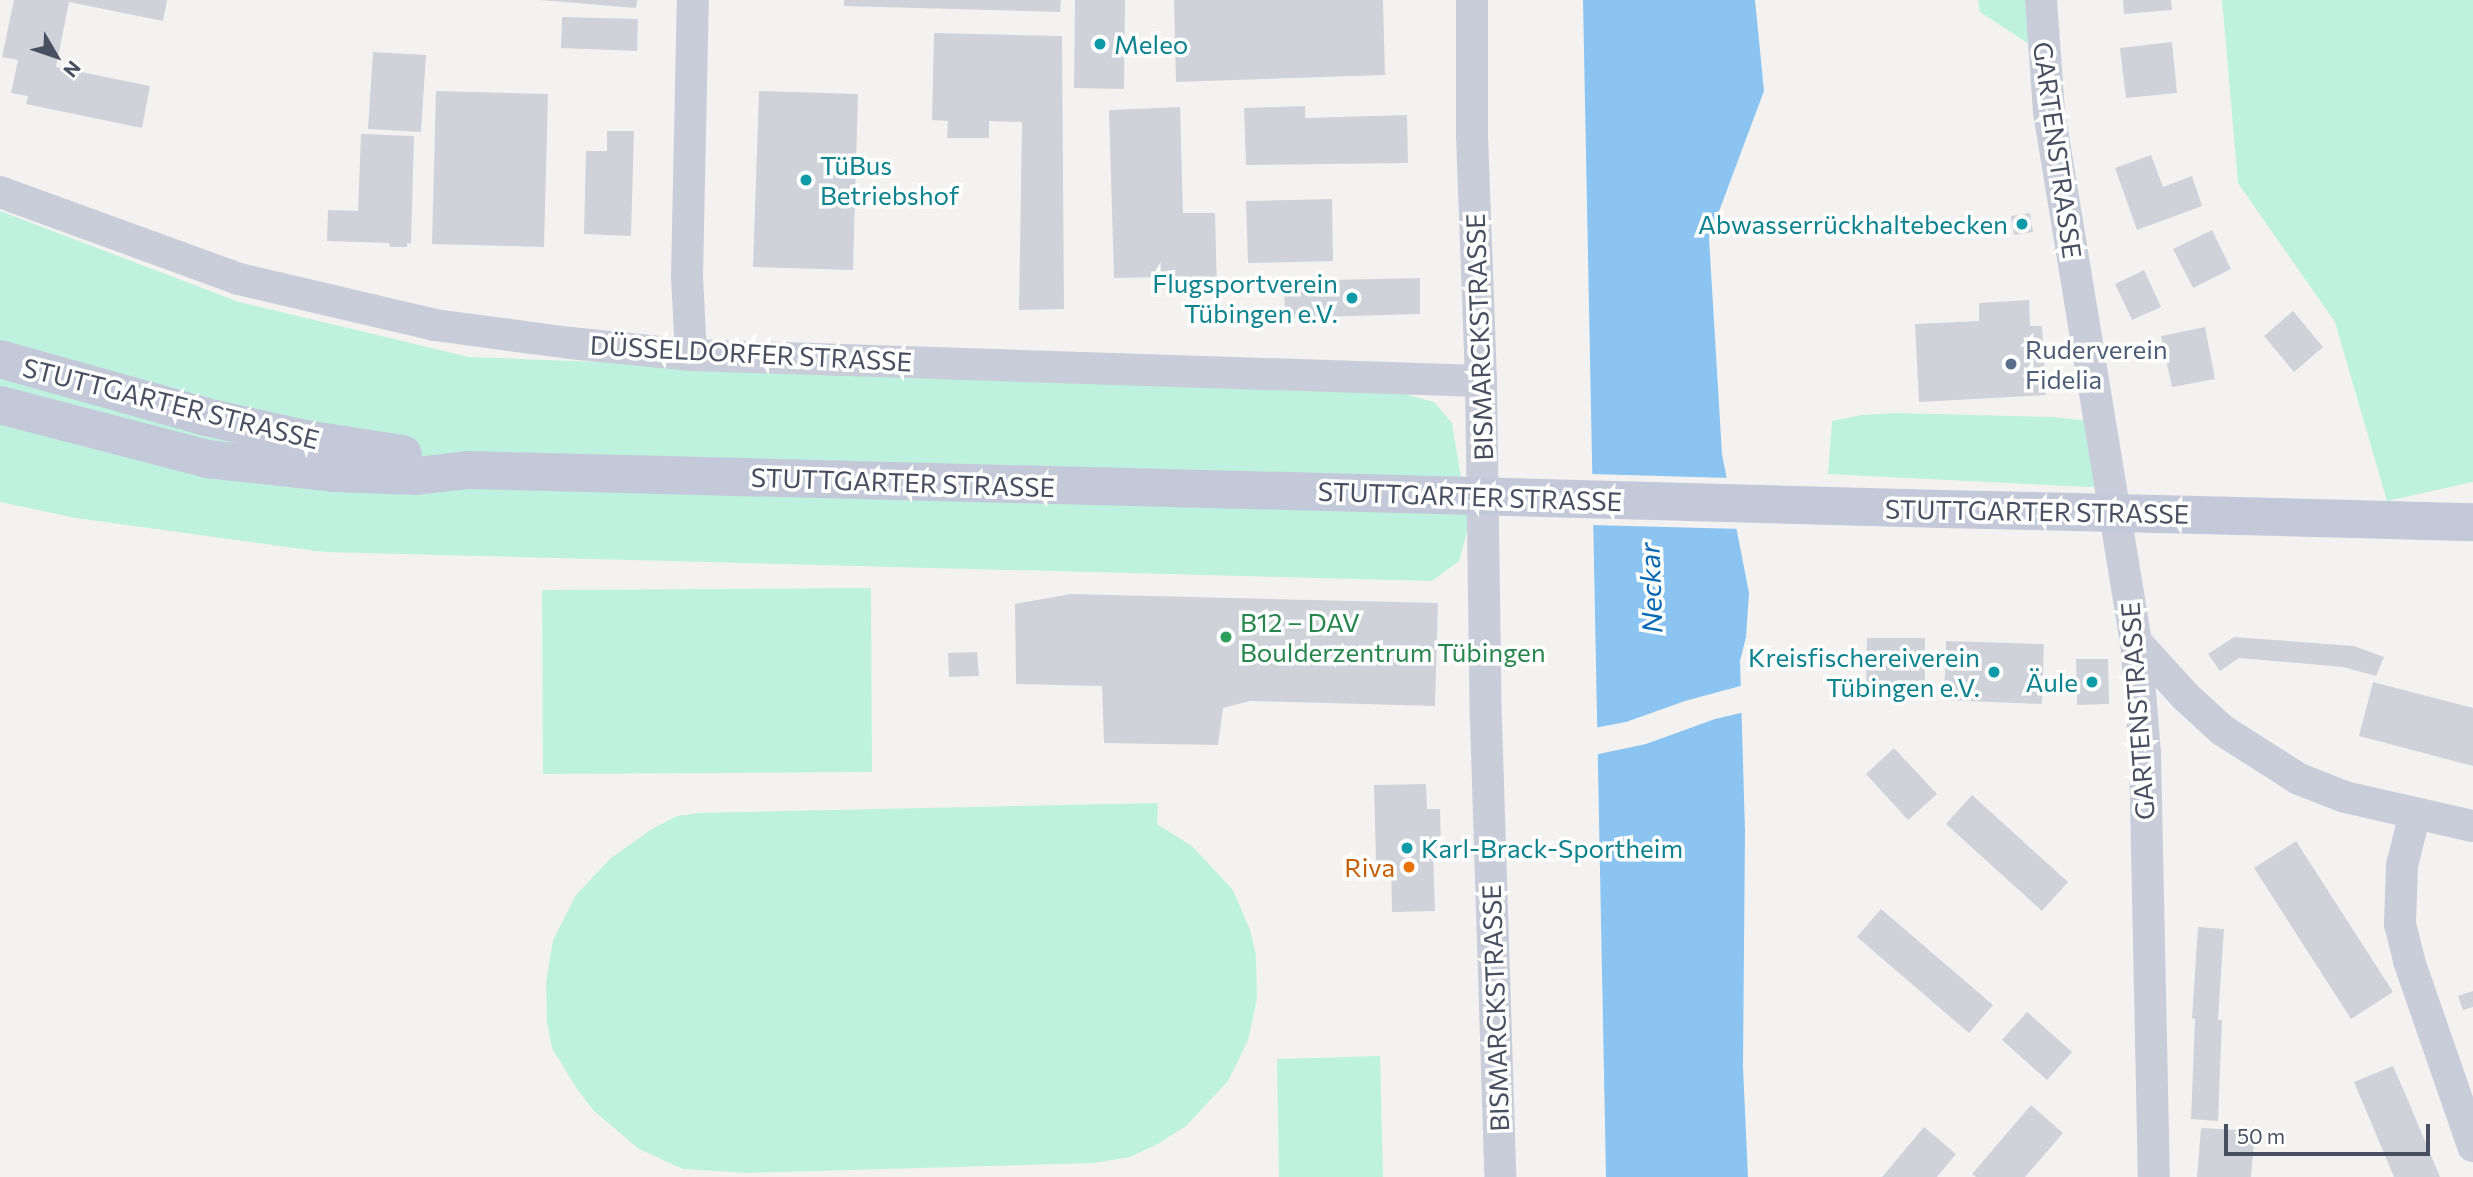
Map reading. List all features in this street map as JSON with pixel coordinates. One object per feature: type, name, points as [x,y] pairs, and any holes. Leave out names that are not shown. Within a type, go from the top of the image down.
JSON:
[{"type":"main road","name":"STUTTGARTER STRASSE","points":[[9,361],[219,420],[305,439],[417,456],[467,470]]},
{"type":"main road","name":"STUTTGARTER STRASSE","points":[[4,407],[177,453],[236,464],[332,473],[415,476],[467,470],[2473,522]]},
{"type":"street","points":[[691,355],[687,276],[693,0]]},
{"type":"street","name":"BISMARCKSTRASSE","points":[[1472,0],[1472,135],[1481,381],[1486,720],[1500,1177]]},
{"type":"street","name":"GARTENSTRASSE","points":[[2041,0],[2051,125],[2136,642],[2145,754],[2154,1177]]},
{"type":"street","name":"DÜSSELDORFER STRASSE","points":[[0,192],[239,279],[435,325],[691,355],[1481,381]]},
{"type":"street","points":[[2136,642],[2185,696],[2243,745],[2315,786],[2345,797],[2473,826]]},
{"type":"street","points":[[2415,813],[2402,866],[2400,924],[2409,961],[2473,1146]]},
{"type":"green space","points":[[1978,0],[2041,0],[2043,53],[1980,12]]},
{"type":"green space","points":[[2222,0],[2473,0],[2473,482],[2387,501],[2335,322],[2238,183]]},
{"type":"green space","points":[[0,211],[239,302],[469,357],[1401,393],[1434,402],[1452,423],[1469,525],[1459,561],[1432,581],[324,552],[76,518],[0,502]]},
{"type":"green space","points":[[1896,413],[2053,417],[2099,422],[2110,488],[1828,474],[1832,421],[1861,415]]},
{"type":"green space","points":[[871,588],[872,772],[543,774],[542,590]]},
{"type":"green space","points":[[1158,803],[1157,824],[1192,846],[1233,890],[1250,930],[1256,955],[1257,999],[1248,1040],[1228,1081],[1186,1126],[1130,1157],[1094,1163],[748,1173],[683,1169],[639,1149],[594,1111],[552,1048],[547,1022],[546,982],[553,940],[576,895],[611,858],[652,829],[677,816],[698,813]]},
{"type":"green space","points":[[1380,1056],[1383,1177],[1279,1177],[1277,1059]]},
{"type":"water","name":"Neckar","points":[[1583,0],[1755,0],[1764,91],[1709,238],[1722,454],[1749,593],[1746,637],[1740,661],[1745,830],[1743,1067],[1748,1177],[1606,1177]]},
{"type":"pier","points":[[1590,474],[1731,478],[1742,529],[1591,525]]},
{"type":"pier","points":[[1744,685],[1745,712],[1715,719],[1646,744],[1594,755],[1594,728],[1626,722],[1685,701]]},
{"type":"building","points":[[14,0],[167,0],[163,21],[69,2],[56,67],[150,86],[142,128],[26,104],[28,96],[11,93],[18,60],[2,57]]},
{"type":"building","points":[[540,0],[637,0],[636,8]]},
{"type":"building","points":[[844,0],[1061,0],[1060,12],[844,6]]},
{"type":"building","name":"Meleo","points":[[1075,0],[1125,0],[1124,89],[1074,88]]},
{"type":"building","points":[[1174,0],[1383,0],[1385,75],[1176,82]]},
{"type":"building","points":[[2123,0],[2171,0],[2172,10],[2124,14]]},
{"type":"building","points":[[562,17],[638,19],[637,51],[561,48]]},
{"type":"building","points":[[934,33],[1062,36],[1064,309],[1019,310],[1022,122],[989,121],[989,138],[947,138],[948,121],[932,120]]},
{"type":"building","points":[[2172,42],[2177,93],[2126,98],[2120,48]]},
{"type":"building","points":[[373,52],[426,55],[421,132],[368,129]]},
{"type":"building","points":[[436,91],[548,94],[544,247],[432,244]]},
{"type":"building","name":"TüBus Betriebshof","points":[[759,91],[858,94],[853,270],[753,267]]},
{"type":"building","points":[[1305,106],[1305,118],[1407,115],[1408,163],[1246,165],[1244,108]]},
{"type":"building","points":[[1180,107],[1183,213],[1215,213],[1217,288],[1159,289],[1159,277],[1114,278],[1109,110]]},
{"type":"building","points":[[607,131],[634,131],[631,236],[584,234],[586,151],[607,151]]},
{"type":"building","points":[[361,134],[414,136],[411,244],[407,243],[407,247],[390,247],[389,243],[327,241],[328,210],[358,211]]},
{"type":"building","points":[[2151,155],[2163,187],[2192,176],[2202,206],[2137,230],[2115,168]]},
{"type":"building","points":[[1332,199],[1333,261],[1248,263],[1246,201]]},
{"type":"building","name":"Abwasserrückhaltebecken","points":[[2030,213],[2033,232],[2014,235],[2011,216]]},
{"type":"building","points":[[2212,230],[2231,269],[2193,288],[2173,249]]},
{"type":"building","points":[[2144,270],[2161,307],[2132,320],[2115,284]]},
{"type":"building","name":"Flugsportverein Tübingen e.V.","points":[[1420,278],[1420,314],[1285,318],[1284,281]]},
{"type":"building","points":[[2029,300],[2030,326],[2042,326],[2046,395],[1919,402],[1915,324],[1979,321],[1979,303]]},
{"type":"building","points":[[2293,311],[2323,347],[2294,372],[2264,336]]},
{"type":"building","points":[[2205,327],[2215,379],[2172,387],[2161,336]]},
{"type":"building","name":"B12 – DAV Boulderzentrum Tübingen","points":[[1071,594],[1438,603],[1435,706],[1250,701],[1223,708],[1218,745],[1104,743],[1102,686],[1016,684],[1015,604]]},
{"type":"building","points":[[2234,637],[2354,646],[2384,657],[2376,676],[2343,667],[2239,658],[2220,671],[2208,654]]},
{"type":"building","points":[[1867,638],[1925,638],[1925,692],[1866,692]]},
{"type":"building","name":"Kreisfischereiverein Tübingen e.V.","points":[[1946,641],[2044,644],[2042,704],[1944,700]]},
{"type":"building","points":[[977,652],[979,676],[949,677],[948,653]]},
{"type":"building","name":"Äule","points":[[2076,659],[2108,659],[2109,704],[2077,705]]},
{"type":"building","points":[[2373,682],[2473,708],[2473,766],[2359,736]]},
{"type":"building","points":[[1894,748],[1937,794],[1908,820],[1866,774]]},
{"type":"building","name":"Karl-Brack-Sportheim","points":[[1426,784],[1427,809],[1440,809],[1441,847],[1433,848],[1435,911],[1392,912],[1391,863],[1376,863],[1374,785]]},
{"type":"building","points":[[1972,795],[2068,882],[2042,911],[1946,824]]},
{"type":"building","points":[[2296,841],[2393,992],[2351,1019],[2254,868]]},
{"type":"building","points":[[1881,909],[1993,1005],[1969,1033],[1857,937]]},
{"type":"building","points":[[2198,927],[2224,929],[2218,1020],[2222,1020],[2218,1121],[2191,1119],[2195,1019],[2192,1018]]},
{"type":"building","points":[[2473,991],[2473,1007],[2463,1010],[2458,996]]},
{"type":"building","points":[[2027,1012],[2072,1052],[2047,1080],[2002,1040]]},
{"type":"building","points":[[2393,1066],[2440,1177],[2394,1177],[2354,1082]]},
{"type":"building","points":[[2031,1105],[2063,1133],[2025,1177],[1976,1177],[1972,1174]]},
{"type":"building","points":[[1924,1127],[1956,1154],[1937,1177],[1882,1177]]},
{"type":"building","points":[[2201,1128],[2255,1131],[2251,1177],[2197,1177]]},
{"type":"place","name":"Meleo","points":[[1100,44]]},
{"type":"place","name":"TüBus Betriebshof","points":[[806,180]]},
{"type":"place","name":"Abwasserrückhaltebecken","points":[[2022,224]]},
{"type":"place","name":"Flugsportverein Tübingen e.V.","points":[[1352,298]]},
{"type":"place","name":"Ruderverein Fidelia","points":[[2011,364]]},
{"type":"place","name":"B12 – DAV Boulderzentrum Tübingen","points":[[1226,637]]},
{"type":"place","name":"Kreisfischereiverein Tübingen e.V.","points":[[1994,672]]},
{"type":"place","name":"Äule","points":[[2092,682]]},
{"type":"place","name":"Karl-Brack-Sportheim","points":[[1407,848]]},
{"type":"place","name":"Riva","points":[[1409,867]]}]
